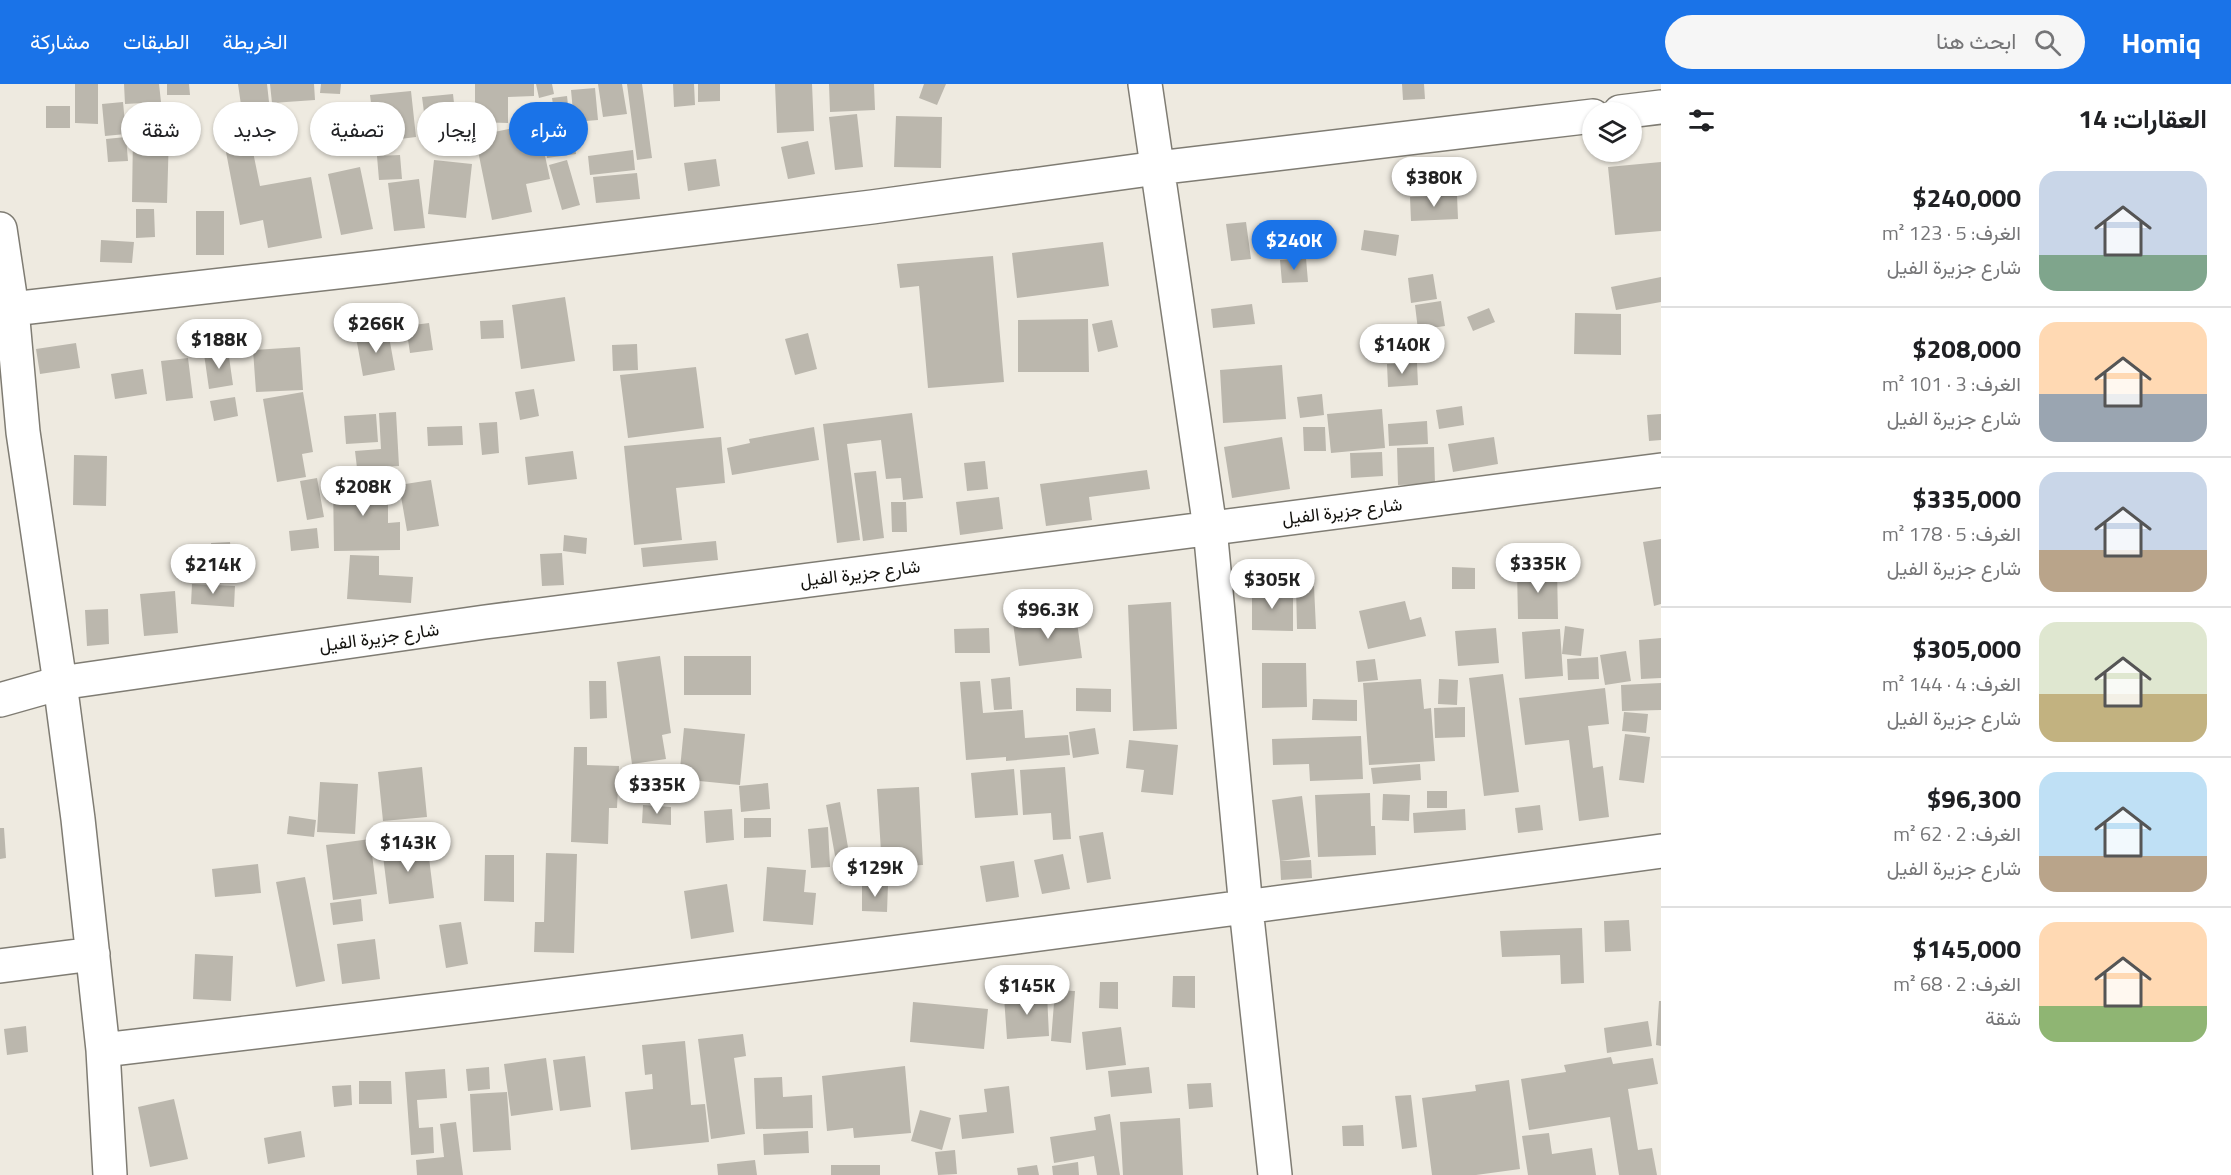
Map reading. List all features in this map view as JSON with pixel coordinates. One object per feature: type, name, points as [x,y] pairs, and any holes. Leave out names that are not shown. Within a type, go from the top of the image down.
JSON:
[{"type":"street","points":[[1145,84],[1210,528],[1246,908],[1275,1175]]},
{"type":"street","points":[[1642,109],[1661,107]]},
{"type":"street","points":[[12,309],[837,212],[1156,168],[1582,117]]},
{"type":"street","points":[[0,229],[12,309],[11,433],[60,683],[78,819],[103,1050],[110,1175]]},
{"type":"street","name":"شارع جزيرة الفيل","points":[[0,700],[60,683],[485,622],[1661,470]]},
{"type":"street","points":[[103,1050],[465,1008],[1246,908],[1661,851]]},
{"type":"street","points":[[0,966],[93,954]]},
{"type":"building","points":[[75,84],[98,84],[98,124],[75,123]]},
{"type":"building","points":[[124,84],[159,84],[161,102],[125,102]]},
{"type":"building","points":[[167,84],[189,84],[190,95],[167,95]]},
{"type":"building","points":[[238,84],[267,84],[269,102],[241,102]]},
{"type":"building","points":[[270,84],[314,84],[315,100],[272,102]]},
{"type":"building","points":[[321,84],[341,84],[340,94],[320,93]]},
{"type":"building","points":[[475,84],[534,84],[534,96],[508,97],[508,123],[497,123],[497,102],[475,102]]},
{"type":"building","points":[[536,84],[552,84],[554,94],[539,98]]},
{"type":"building","points":[[598,84],[622,84],[627,114],[603,117]]},
{"type":"building","points":[[627,84],[642,84],[652,158],[637,160]]},
{"type":"building","points":[[673,84],[694,84],[695,105],[674,107]]},
{"type":"building","points":[[698,84],[720,84],[720,101],[698,102]]},
{"type":"building","points":[[775,84],[812,84],[814,131],[777,133]]},
{"type":"building","points":[[829,84],[874,84],[875,110],[830,112]]},
{"type":"building","points":[[924,84],[946,84],[937,105],[919,98]]},
{"type":"building","points":[[1402,84],[1424,84],[1425,99],[1403,100]]},
{"type":"building","points":[[595,88],[598,120],[588,121],[588,102],[572,102],[571,90]]},
{"type":"building","points":[[411,91],[416,137],[405,138],[405,102],[371,102],[370,95]]},
{"type":"building","points":[[453,94],[454,102],[423,102],[422,97]]},
{"type":"building","points":[[567,96],[568,102],[553,102],[552,98]]},
{"type":"building","points":[[121,102],[121,134],[105,136],[102,104]]},
{"type":"building","points":[[46,106],[70,106],[70,128],[46,128]]},
{"type":"building","points":[[857,114],[863,167],[835,170],[829,117]]},
{"type":"building","points":[[896,116],[942,117],[941,168],[894,167]]},
{"type":"building","points":[[509,129],[509,156],[545,156],[550,179],[526,184],[532,212],[492,220],[479,156],[497,156],[497,131]]},
{"type":"building","points":[[121,138],[121,156],[128,156],[128,161],[108,162],[106,139]]},
{"type":"building","points":[[808,141],[815,174],[788,179],[781,147]]},
{"type":"building","points":[[633,150],[635,170],[590,175],[588,156]]},
{"type":"building","points":[[133,156],[168,156],[167,203],[132,202]]},
{"type":"building","points":[[227,156],[254,156],[260,186],[311,177],[322,238],[268,248],[263,220],[240,225]]},
{"type":"building","points":[[377,156],[400,156],[402,179],[379,180]]},
{"type":"building","points":[[716,159],[720,186],[688,191],[684,163]]},
{"type":"building","points":[[434,160],[472,164],[466,218],[428,214]]},
{"type":"building","points":[[567,160],[580,205],[562,210],[549,165]]},
{"type":"building","points":[[1661,162],[1661,231],[1615,235],[1608,167]]},
{"type":"building","points":[[360,167],[373,229],[341,235],[328,174]]},
{"type":"building","points":[[637,173],[640,199],[596,203],[593,177]]},
{"type":"building","points":[[419,179],[425,228],[394,231],[388,183]]},
{"type":"building","points":[[1457,195],[1458,219],[1411,221],[1410,197]]},
{"type":"building","points":[[136,209],[154,209],[155,237],[136,238]]},
{"type":"building","points":[[196,211],[224,211],[224,255],[196,255]]},
{"type":"building","points":[[1246,222],[1251,259],[1231,261],[1226,224]]},
{"type":"building","points":[[1364,230],[1399,235],[1396,256],[1361,250]]},
{"type":"building","points":[[101,240],[134,242],[132,263],[100,262]]},
{"type":"building","points":[[1103,242],[1109,286],[1017,298],[1012,253]]},
{"type":"building","points":[[993,256],[1004,382],[928,388],[919,286],[900,288],[897,264]]},
{"type":"building","points":[[1306,258],[1308,282],[1282,283],[1280,260]]},
{"type":"building","points":[[1433,274],[1437,299],[1411,303],[1408,278]]},
{"type":"building","points":[[1661,277],[1661,302],[1616,310],[1611,287]]},
{"type":"building","points":[[565,297],[575,361],[521,369],[512,305]]},
{"type":"building","points":[[1441,301],[1445,326],[1418,330],[1415,305]]},
{"type":"building","points":[[1252,304],[1255,324],[1213,328],[1211,309]]},
{"type":"building","points":[[1489,308],[1495,322],[1473,331],[1467,317]]},
{"type":"building","points":[[1575,313],[1621,314],[1621,355],[1574,354]]},
{"type":"building","points":[[1088,319],[1089,372],[1018,372],[1018,320]]},
{"type":"building","points":[[503,320],[504,338],[481,339],[480,321]]},
{"type":"building","points":[[1112,320],[1118,347],[1098,352],[1092,324]]},
{"type":"building","points":[[429,323],[433,350],[410,353],[406,326]]},
{"type":"building","points":[[388,331],[395,370],[363,376],[356,337]]},
{"type":"building","points":[[808,333],[817,369],[795,375],[785,339]]},
{"type":"building","points":[[76,343],[80,368],[40,374],[36,349]]},
{"type":"building","points":[[637,344],[638,370],[613,371],[612,345]]},
{"type":"building","points":[[300,347],[303,390],[256,392],[253,350]]},
{"type":"building","points":[[228,350],[233,385],[209,389],[204,354]]},
{"type":"building","points":[[188,358],[193,398],[166,401],[161,361]]},
{"type":"building","points":[[1417,363],[1418,385],[1388,387],[1387,364]]},
{"type":"building","points":[[1282,365],[1286,419],[1223,423],[1220,370]]},
{"type":"building","points":[[696,367],[704,428],[628,438],[620,375]]},
{"type":"building","points":[[143,369],[147,394],[115,399],[111,374]]},
{"type":"building","points":[[534,389],[539,416],[520,420],[515,392]]},
{"type":"building","points":[[303,392],[313,452],[302,454],[306,477],[277,482],[263,399]]},
{"type":"building","points":[[1322,394],[1324,415],[1300,418],[1297,397]]},
{"type":"building","points":[[235,397],[238,416],[214,421],[210,401]]},
{"type":"building","points":[[1462,406],[1464,425],[1439,429],[1436,410]]},
{"type":"building","points":[[1382,409],[1385,448],[1331,453],[1327,414]]},
{"type":"building","points":[[396,412],[399,466],[357,468],[355,451],[381,449],[379,413]]},
{"type":"building","points":[[912,413],[923,498],[903,500],[901,478],[886,479],[881,440],[847,444],[860,540],[837,543],[823,424]]},
{"type":"building","points":[[376,414],[378,442],[346,444],[344,416]]},
{"type":"building","points":[[1661,414],[1661,440],[1649,441],[1647,415]]},
{"type":"building","points":[[1427,421],[1428,444],[1389,446],[1388,424]]},
{"type":"building","points":[[497,422],[499,453],[482,455],[479,423]]},
{"type":"building","points":[[462,426],[463,445],[428,446],[427,427]]},
{"type":"building","points":[[814,427],[819,460],[732,475],[727,448],[750,443],[749,439]]},
{"type":"building","points":[[1303,427],[1325,427],[1326,451],[1304,451]]},
{"type":"building","points":[[721,437],[725,483],[676,488],[682,540],[634,545],[624,446]]},
{"type":"building","points":[[1282,437],[1290,489],[1232,498],[1224,447]]},
{"type":"building","points":[[1494,437],[1498,464],[1453,472],[1448,444]]},
{"type":"building","points":[[1434,447],[1435,484],[1398,485],[1397,448]]},
{"type":"building","points":[[573,451],[577,479],[528,485],[525,457]]},
{"type":"building","points":[[1382,452],[1383,476],[1351,478],[1350,453]]},
{"type":"building","points":[[74,455],[107,456],[106,506],[73,505]]},
{"type":"building","points":[[985,461],[988,489],[967,491],[964,463]]},
{"type":"building","points":[[1147,470],[1150,489],[1089,497],[1092,520],[1046,526],[1040,484]]},
{"type":"building","points":[[876,471],[884,538],[863,541],[854,473]]},
{"type":"building","points":[[317,478],[324,517],[307,520],[300,481]]},
{"type":"building","points":[[388,480],[388,523],[400,522],[400,550],[334,551],[333,481]]},
{"type":"building","points":[[431,480],[439,526],[407,531],[399,485]]},
{"type":"building","points":[[999,497],[1003,529],[960,535],[956,502]]},
{"type":"building","points":[[891,502],[906,502],[907,532],[892,532]]},
{"type":"building","points":[[317,528],[319,548],[291,551],[289,531]]},
{"type":"building","points":[[564,535],[587,538],[586,554],[563,551]]},
{"type":"building","points":[[1661,539],[1661,604],[1654,606],[1643,542]]},
{"type":"building","points":[[716,541],[718,560],[643,567],[641,548]]},
{"type":"building","points":[[230,542],[232,562],[213,564],[211,543]]},
{"type":"building","points":[[562,553],[564,585],[542,586],[540,554]]},
{"type":"building","points":[[350,555],[379,556],[379,575],[413,577],[411,603],[347,599]]},
{"type":"building","points":[[212,566],[237,567],[237,582],[211,581]]},
{"type":"building","points":[[1452,567],[1475,568],[1475,589],[1452,589]]},
{"type":"building","points":[[1557,569],[1558,619],[1518,619],[1517,570]]},
{"type":"building","points":[[192,584],[235,586],[234,607],[191,604]]},
{"type":"building","points":[[1296,586],[1314,586],[1316,629],[1297,629]]},
{"type":"building","points":[[1252,588],[1293,589],[1293,631],[1252,630]]},
{"type":"building","points":[[175,591],[178,633],[144,636],[140,594]]},
{"type":"building","points":[[1405,601],[1410,620],[1421,617],[1426,636],[1368,649],[1359,611]]},
{"type":"building","points":[[1171,602],[1177,729],[1133,731],[1128,605]]},
{"type":"building","points":[[108,609],[109,644],[87,646],[85,610]]},
{"type":"building","points":[[1076,615],[1082,658],[1019,666],[1013,623]]},
{"type":"building","points":[[1565,626],[1584,629],[1581,656],[1562,654]]},
{"type":"building","points":[[989,628],[990,653],[955,653],[954,629]]},
{"type":"building","points":[[1496,628],[1499,663],[1458,666],[1455,631]]},
{"type":"building","points":[[1560,629],[1563,676],[1525,679],[1522,632]]},
{"type":"building","points":[[1661,638],[1661,678],[1641,679],[1639,640]]},
{"type":"building","points":[[1626,651],[1631,681],[1605,685],[1600,655]]},
{"type":"building","points":[[660,656],[671,733],[662,735],[666,759],[632,764],[617,662]]},
{"type":"building","points":[[684,656],[751,656],[751,695],[684,695]]},
{"type":"building","points":[[1598,657],[1599,679],[1568,680],[1567,659]]},
{"type":"building","points":[[1375,659],[1378,680],[1358,682],[1356,661]]},
{"type":"building","points":[[1262,663],[1306,663],[1307,707],[1262,708]]},
{"type":"building","points":[[1503,674],[1519,792],[1484,796],[1469,678]]},
{"type":"building","points":[[1010,677],[1012,709],[994,710],[991,679]]},
{"type":"building","points":[[1421,679],[1424,709],[1431,708],[1435,761],[1369,765],[1363,683]]},
{"type":"building","points":[[1439,679],[1458,680],[1457,705],[1438,704]]},
{"type":"building","points":[[589,681],[606,681],[607,718],[590,719]]},
{"type":"building","points":[[980,681],[983,713],[1023,710],[1025,738],[1068,735],[1070,755],[1006,761],[1006,757],[966,760],[960,682]]},
{"type":"building","points":[[1661,683],[1661,710],[1622,711],[1621,685]]},
{"type":"building","points":[[1076,688],[1111,689],[1111,712],[1076,711]]},
{"type":"building","points":[[1605,688],[1609,724],[1588,726],[1593,768],[1603,766],[1609,817],[1579,821],[1569,740],[1525,745],[1519,698]]},
{"type":"building","points":[[1313,699],[1357,700],[1357,721],[1312,720]]},
{"type":"building","points":[[1465,707],[1465,737],[1435,738],[1434,708]]},
{"type":"building","points":[[1624,712],[1648,714],[1646,733],[1622,731]]},
{"type":"building","points":[[684,728],[745,734],[740,785],[679,779]]},
{"type":"building","points":[[1095,728],[1099,754],[1073,758],[1069,732]]},
{"type":"building","points":[[1625,734],[1650,737],[1644,783],[1619,780]]},
{"type":"building","points":[[1361,736],[1363,779],[1310,781],[1309,764],[1273,765],[1272,739]]},
{"type":"building","points":[[1129,740],[1178,745],[1173,795],[1141,792],[1144,770],[1126,768]]},
{"type":"building","points":[[574,747],[587,747],[587,765],[619,766],[617,808],[609,808],[608,844],[571,842]]},
{"type":"building","points":[[1420,764],[1421,780],[1373,784],[1371,768]]},
{"type":"building","points":[[422,767],[427,817],[383,821],[378,772]]},
{"type":"building","points":[[1065,767],[1071,839],[1053,840],[1051,813],[1023,815],[1020,770]]},
{"type":"building","points":[[1014,769],[1018,815],[975,818],[971,773]]},
{"type":"building","points":[[320,782],[358,784],[355,834],[317,832]]},
{"type":"building","points":[[768,783],[770,809],[741,812],[739,786]]},
{"type":"building","points":[[919,787],[923,865],[882,867],[877,789]]},
{"type":"building","points":[[1427,791],[1447,791],[1447,808],[1427,808]]},
{"type":"building","points":[[1370,793],[1371,826],[1375,826],[1376,855],[1318,857],[1315,795]]},
{"type":"building","points":[[1383,794],[1410,795],[1409,821],[1382,820]]},
{"type":"building","points":[[1302,796],[1310,857],[1280,861],[1272,800]]},
{"type":"building","points":[[840,802],[854,881],[840,884],[826,805]]},
{"type":"building","points":[[643,805],[671,807],[671,825],[642,823]]},
{"type":"building","points":[[1540,805],[1543,830],[1518,833],[1515,808]]},
{"type":"building","points":[[732,809],[734,840],[706,843],[704,811]]},
{"type":"building","points":[[1465,809],[1466,830],[1414,833],[1413,813]]},
{"type":"building","points":[[289,816],[316,820],[314,837],[287,834]]},
{"type":"building","points":[[744,818],[771,818],[771,837],[744,838]]},
{"type":"building","points":[[828,827],[830,867],[811,868],[808,829]]},
{"type":"building","points":[[0,828],[4,828],[6,858],[0,859]]},
{"type":"building","points":[[1103,832],[1111,879],[1087,883],[1079,836]]},
{"type":"building","points":[[370,839],[377,894],[333,900],[326,845]]},
{"type":"building","points":[[427,842],[434,898],[389,904],[382,848]]},
{"type":"building","points":[[546,853],[577,854],[574,953],[534,952],[535,922],[544,922]]},
{"type":"building","points":[[1063,854],[1070,889],[1042,894],[1034,860]]},
{"type":"building","points":[[485,855],[514,855],[514,902],[484,901]]},
{"type":"building","points":[[1311,860],[1312,878],[1281,880],[1280,861]]},
{"type":"building","points":[[1014,861],[1019,897],[986,902],[980,866]]},
{"type":"building","points":[[258,864],[261,893],[215,897],[212,869]]},
{"type":"building","points":[[767,867],[806,870],[804,892],[816,893],[813,925],[763,921]]},
{"type":"building","points":[[305,877],[325,981],[296,987],[276,882]]},
{"type":"building","points":[[727,884],[734,932],[691,939],[684,891]]},
{"type":"building","points":[[862,884],[888,884],[887,912],[862,911]]},
{"type":"building","points":[[361,899],[363,921],[333,925],[330,903]]},
{"type":"building","points":[[1629,920],[1631,951],[1605,952],[1604,921]]},
{"type":"building","points":[[461,922],[468,964],[446,968],[439,925]]},
{"type":"building","points":[[1582,928],[1584,983],[1561,984],[1560,955],[1502,957],[1500,931]]},
{"type":"building","points":[[375,939],[380,979],[342,984],[337,944]]},
{"type":"building","points":[[195,954],[233,956],[231,1001],[193,999]]},
{"type":"building","points":[[1173,976],[1195,976],[1195,1008],[1172,1007]]},
{"type":"building","points":[[1100,982],[1118,982],[1118,1009],[1099,1008]]},
{"type":"building","points":[[1055,990],[1075,991],[1071,1043],[1051,1041]]},
{"type":"building","points":[[1047,994],[1049,1036],[1007,1039],[1004,997]]},
{"type":"building","points":[[1659,1001],[1661,1001],[1661,1046],[1656,1045]]},
{"type":"building","points":[[913,1002],[988,1009],[984,1049],[910,1042]]},
{"type":"building","points":[[1648,1021],[1652,1046],[1607,1053],[1604,1028]]},
{"type":"building","points":[[26,1026],[28,1052],[7,1055],[4,1029]]},
{"type":"building","points":[[1121,1027],[1126,1065],[1086,1070],[1082,1032]]},
{"type":"building","points":[[743,1034],[746,1056],[734,1058],[745,1134],[711,1139],[698,1039]]},
{"type":"building","points":[[685,1041],[691,1105],[705,1104],[709,1142],[631,1150],[625,1092],[653,1089],[652,1074],[645,1075],[642,1045]]},
{"type":"building","points":[[585,1056],[591,1107],[560,1111],[553,1060]]},
{"type":"building","points":[[1611,1057],[1613,1064],[1653,1058],[1658,1084],[1628,1089],[1638,1150],[1652,1148],[1657,1175],[1619,1175],[1610,1117],[1529,1130],[1521,1079],[1566,1072],[1564,1065]]},
{"type":"building","points":[[546,1058],[553,1110],[511,1116],[504,1064]]},
{"type":"building","points":[[905,1066],[911,1133],[854,1138],[853,1128],[827,1131],[822,1076]]},
{"type":"building","points":[[489,1067],[490,1089],[468,1091],[466,1069]]},
{"type":"building","points":[[1149,1067],[1152,1093],[1111,1097],[1108,1071]]},
{"type":"building","points":[[445,1069],[447,1098],[417,1100],[419,1128],[433,1127],[434,1153],[411,1155],[405,1072]]},
{"type":"building","points":[[782,1077],[783,1097],[812,1095],[813,1128],[756,1129],[754,1078]]},
{"type":"building","points":[[1509,1080],[1520,1169],[1476,1175],[1432,1175],[1422,1098],[1476,1091],[1475,1085]]},
{"type":"building","points":[[359,1081],[391,1081],[392,1104],[359,1104]]},
{"type":"building","points":[[1211,1083],[1213,1107],[1189,1109],[1187,1084]]},
{"type":"building","points":[[351,1085],[352,1105],[334,1107],[332,1086]]},
{"type":"building","points":[[1009,1086],[1014,1133],[962,1139],[959,1115],[987,1112],[984,1089]]},
{"type":"building","points":[[507,1092],[511,1150],[473,1152],[470,1094]]},
{"type":"building","points":[[1411,1095],[1417,1147],[1402,1149],[1395,1096]]},
{"type":"building","points":[[174,1099],[188,1159],[150,1167],[138,1107]]},
{"type":"building","points":[[920,1110],[951,1118],[942,1150],[911,1141]]},
{"type":"building","points":[[1110,1114],[1120,1175],[1097,1175],[1094,1156],[1054,1163],[1050,1137],[1096,1130],[1094,1117]]},
{"type":"building","points":[[1180,1118],[1183,1175],[1123,1175],[1120,1122]]},
{"type":"building","points":[[456,1122],[463,1175],[417,1175],[416,1160],[444,1157],[440,1124]]},
{"type":"building","points":[[1363,1125],[1364,1146],[1343,1146],[1342,1126]]},
{"type":"building","points":[[301,1131],[305,1157],[268,1164],[264,1138]]},
{"type":"building","points":[[808,1131],[809,1153],[764,1155],[763,1134]]},
{"type":"building","points":[[1549,1133],[1552,1154],[1592,1148],[1596,1175],[1528,1175],[1522,1136]]},
{"type":"building","points":[[955,1150],[957,1174],[938,1175],[935,1152]]},
{"type":"building","points":[[755,1160],[757,1175],[718,1175],[717,1164]]},
{"type":"building","points":[[1078,1162],[1079,1175],[1053,1175],[1052,1166]]},
{"type":"building","points":[[831,1165],[880,1165],[880,1175],[831,1175]]},
{"type":"building","points":[[1037,1165],[1039,1175],[1018,1175],[1017,1168]]}]
